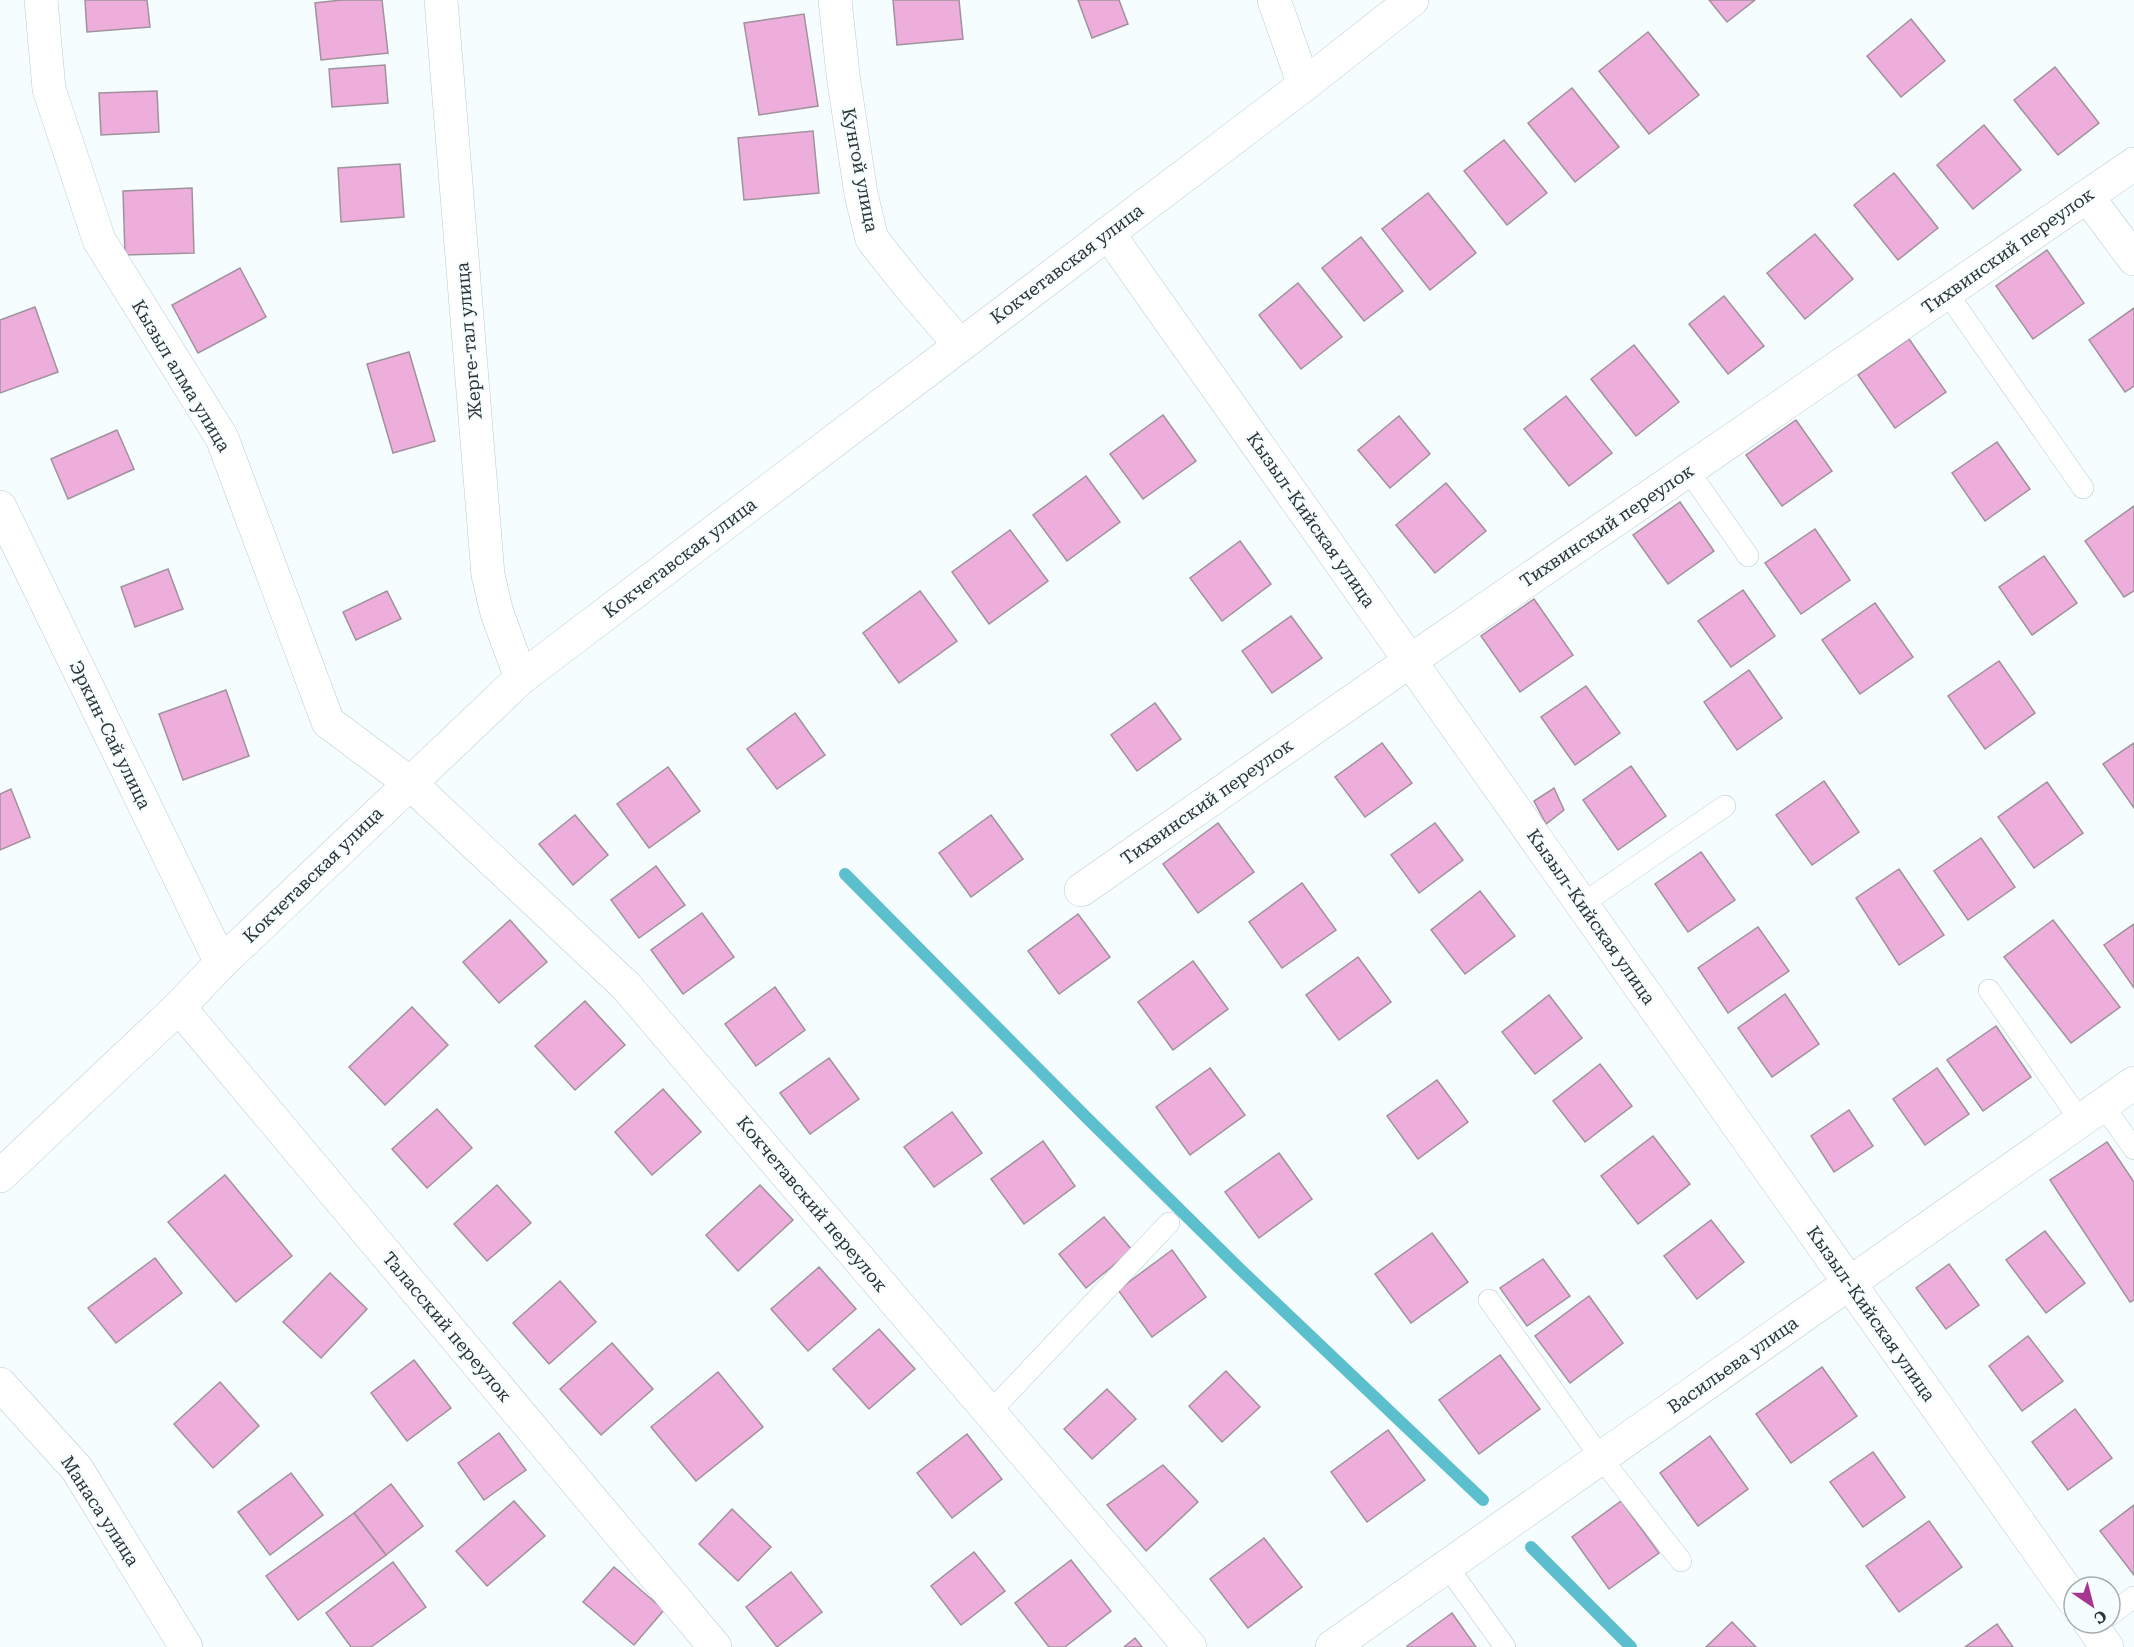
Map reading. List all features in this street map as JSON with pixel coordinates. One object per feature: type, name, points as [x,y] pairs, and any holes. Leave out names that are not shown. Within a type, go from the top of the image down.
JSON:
[{"type":"street","name":"Кызыл алма улица","points":[[41,0],[50,89],[99,240],[222,438],[328,722],[410,783]]},
{"type":"street","name":"Жерге-тал улица","points":[[441,0],[488,575],[497,613],[521,678]]},
{"type":"street","name":"Кунгой улица","points":[[835,0],[844,85],[861,194],[872,239],[960,345]]},
{"type":"street","points":[[1274,0],[1304,86]]},
{"type":"street","name":"Кокчетавская улица","points":[[0,1176],[521,678],[1304,86],[1412,0]]},
{"type":"street","name":"Тихвинский переулок","points":[[1080,890],[2134,164]]},
{"type":"street","points":[[2087,196],[2134,259]]},
{"type":"street","name":"Кызыл-Кийская улица","points":[[1108,233],[2062,1583]]},
{"type":"street","name":"Эркин-Сай улица","points":[[0,507],[221,963]]},
{"type":"street","name":"Кокчетавский переулок","points":[[410,783],[626,986],[1191,1647]]},
{"type":"street","name":"Таласский переулок","points":[[179,1007],[715,1647]]},
{"type":"street","name":"Васильева улица","points":[[1332,1647],[2134,1083]]},
{"type":"street","name":"Манаса улица","points":[[0,1384],[77,1468],[186,1647]]},
{"type":"lane","points":[[1947,293],[2083,488]]},
{"type":"lane","points":[[1688,470],[1748,556]]},
{"type":"lane","points":[[1582,904],[1725,806]]},
{"type":"lane","points":[[1989,990],[2092,1113],[2134,1149]]},
{"type":"lane","points":[[990,1412],[1169,1223]]},
{"type":"lane","points":[[1489,1300],[1600,1458],[1681,1561]]},
{"type":"lane","points":[[1447,1566],[1504,1647]]},
{"type":"lane","points":[[2122,1608],[2134,1597]]},
{"type":"building","points":[[85,0],[147,0],[150,27],[87,32]]},
{"type":"building","points":[[341,0],[382,0],[388,53],[321,60],[315,3]]},
{"type":"building","points":[[893,0],[959,0],[963,39],[897,45]]},
{"type":"building","points":[[1078,0],[1119,0],[1128,24],[1092,38]]},
{"type":"building","points":[[1709,0],[1755,0],[1727,22]]},
{"type":"building","points":[[804,14],[818,106],[759,115],[744,23]]},
{"type":"building","points":[[1911,19],[1945,61],[1901,97],[1867,56]]},
{"type":"building","points":[[1648,32],[1699,95],[1649,134],[1599,71]]},
{"type":"building","points":[[385,65],[388,103],[332,107],[329,69]]},
{"type":"building","points":[[2055,67],[2099,123],[2058,155],[2014,100]]},
{"type":"building","points":[[1572,88],[1619,147],[1575,182],[1528,123]]},
{"type":"building","points":[[157,91],[159,132],[101,135],[99,93]]},
{"type":"building","points":[[1984,125],[2021,170],[1973,209],[1937,165]]},
{"type":"building","points":[[813,131],[819,193],[744,200],[738,138]]},
{"type":"building","points":[[1504,140],[1547,193],[1507,225],[1464,171]]},
{"type":"building","points":[[400,164],[404,217],[341,222],[338,168]]},
{"type":"building","points":[[1894,173],[1938,228],[1898,260],[1854,205]]},
{"type":"building","points":[[192,188],[194,253],[125,255],[123,191]]},
{"type":"building","points":[[1428,193],[1476,253],[1430,290],[1382,229]]},
{"type":"building","points":[[1815,234],[1853,279],[1805,319],[1767,273]]},
{"type":"building","points":[[1361,237],[1403,291],[1364,321],[1322,268]]},
{"type":"building","points":[[2047,250],[2084,303],[2033,339],[1996,286]]},
{"type":"building","points":[[240,268],[266,317],[198,353],[172,305]]},
{"type":"building","points":[[1298,283],[1342,337],[1301,369],[1259,315]]},
{"type":"building","points":[[1724,296],[1764,346],[1728,374],[1689,324]]},
{"type":"building","points":[[35,307],[58,372],[0,393],[0,320]]},
{"type":"building","points":[[2134,308],[2134,386],[2125,392],[2089,340]]},
{"type":"building","points":[[1909,339],[1946,392],[1895,428],[1858,375]]},
{"type":"building","points":[[1634,345],[1679,402],[1636,436],[1591,379]]},
{"type":"building","points":[[409,352],[435,441],[393,453],[367,364]]},
{"type":"building","points":[[1566,396],[1612,453],[1569,486],[1524,429]]},
{"type":"building","points":[[1163,415],[1196,461],[1143,499],[1110,454]]},
{"type":"building","points":[[1399,416],[1430,454],[1390,488],[1358,450]]},
{"type":"building","points":[[1796,420],[1832,471],[1782,506],[1746,455]]},
{"type":"building","points":[[117,430],[134,469],[68,499],[51,459]]},
{"type":"building","points":[[1997,442],[2030,489],[1985,521],[1952,473]]},
{"type":"building","points":[[1086,476],[1120,522],[1067,561],[1033,515]]},
{"type":"building","points":[[1446,483],[1486,531],[1435,573],[1396,525]]},
{"type":"building","points":[[1680,502],[1714,551],[1668,584],[1633,535]]},
{"type":"building","points":[[2134,506],[2134,591],[2124,597],[2085,541]]},
{"type":"building","points":[[1815,529],[1850,580],[1801,614],[1765,563]]},
{"type":"building","points":[[1010,530],[1048,581],[989,624],[952,572]]},
{"type":"building","points":[[1240,541],[1271,584],[1222,621],[1190,578]]},
{"type":"building","points":[[2044,556],[2077,603],[2032,635],[1999,587]]},
{"type":"building","points":[[168,569],[183,609],[135,627],[121,587]]},
{"type":"building","points":[[1743,590],[1775,636],[1731,667],[1698,621]]},
{"type":"building","points":[[387,591],[401,619],[356,640],[343,612]]},
{"type":"building","points":[[920,591],[957,641],[899,683],[863,633]]},
{"type":"building","points":[[1534,599],[1573,655],[1520,692],[1481,636]]},
{"type":"building","points":[[1875,603],[1913,657],[1860,694],[1822,640]]},
{"type":"building","points":[[1291,616],[1322,658],[1272,693],[1242,651]]},
{"type":"building","points":[[1999,661],[2035,713],[1985,749],[1948,696]]},
{"type":"building","points":[[1749,670],[1782,718],[1737,750],[1704,702]]},
{"type":"building","points":[[1586,686],[1620,733],[1575,765],[1541,717]]},
{"type":"building","points":[[226,690],[249,756],[183,780],[159,714]]},
{"type":"building","points":[[1155,703],[1181,739],[1137,771],[1111,735]]},
{"type":"building","points":[[795,713],[825,755],[777,789],[747,749]]},
{"type":"building","points":[[1382,743],[1412,783],[1365,817],[1335,777]]},
{"type":"building","points":[[2134,743],[2134,808],[2103,764]]},
{"type":"building","points":[[1631,766],[1666,816],[1618,850],[1583,800]]},
{"type":"building","points":[[668,767],[700,811],[649,848],[617,804]]},
{"type":"building","points":[[1824,781],[1859,832],[1812,865],[1776,815]]},
{"type":"building","points":[[2047,782],[2083,833],[2034,868],[1998,817]]},
{"type":"building","points":[[1554,788],[1564,810],[1546,824],[1534,801]]},
{"type":"building","points":[[11,789],[30,837],[0,850],[0,794]]},
{"type":"building","points":[[575,815],[608,855],[573,885],[539,844]]},
{"type":"building","points":[[991,815],[1023,859],[971,897],[939,853]]},
{"type":"building","points":[[1218,823],[1254,872],[1198,913],[1163,864]]},
{"type":"building","points":[[1435,823],[1463,860],[1419,893],[1391,855]]},
{"type":"building","points":[[1981,838],[2015,887],[1968,920],[1934,871]]},
{"type":"building","points":[[1701,852],[1735,900],[1688,932],[1655,884]]},
{"type":"building","points":[[656,866],[685,905],[639,938],[611,900]]},
{"type":"building","points":[[1899,869],[1944,935],[1899,965],[1856,898]]},
{"type":"building","points":[[1302,883],[1336,930],[1282,968],[1249,922]]},
{"type":"building","points":[[1480,891],[1515,936],[1465,974],[1431,930]]},
{"type":"building","points":[[702,913],[734,957],[683,994],[651,950]]},
{"type":"building","points":[[1078,914],[1110,957],[1059,994],[1028,951]]},
{"type":"building","points":[[510,920],[547,962],[499,1003],[463,962]]},
{"type":"building","points":[[2053,920],[2120,1007],[2071,1043],[2004,957]]},
{"type":"building","points":[[2134,924],[2134,988],[2104,945]]},
{"type":"building","points":[[1758,927],[1789,971],[1728,1013],[1698,968]]},
{"type":"building","points":[[1358,957],[1391,1002],[1339,1040],[1306,995]]},
{"type":"building","points":[[1193,961],[1228,1009],[1173,1050],[1138,1002]]},
{"type":"building","points":[[775,987],[805,1030],[756,1066],[725,1024]]},
{"type":"building","points":[[1785,994],[1819,1044],[1772,1077],[1738,1028]]},
{"type":"building","points":[[1549,995],[1582,1038],[1535,1074],[1502,1032]]},
{"type":"building","points":[[585,1001],[625,1045],[575,1090],[535,1046]]},
{"type":"building","points":[[412,1007],[448,1045],[385,1105],[349,1067]]},
{"type":"building","points":[[1996,1026],[2031,1077],[1983,1111],[1947,1060]]},
{"type":"building","points":[[829,1058],[859,1099],[810,1134],[780,1093]]},
{"type":"building","points":[[1600,1064],[1632,1106],[1585,1142],[1553,1101]]},
{"type":"building","points":[[1210,1068],[1245,1115],[1190,1155],[1156,1107]]},
{"type":"building","points":[[1937,1068],[1969,1114],[1925,1145],[1893,1099]]},
{"type":"building","points":[[1437,1080],[1468,1122],[1418,1159],[1387,1116]]},
{"type":"building","points":[[663,1089],[701,1132],[652,1175],[615,1132]]},
{"type":"building","points":[[437,1109],[472,1148],[427,1188],[392,1149]]},
{"type":"building","points":[[1849,1110],[1873,1146],[1834,1172],[1811,1136]]},
{"type":"building","points":[[952,1112],[982,1153],[934,1187],[904,1147]]},
{"type":"building","points":[[1653,1136],[1690,1184],[1638,1224],[1601,1176]]},
{"type":"building","points":[[1043,1141],[1075,1186],[1024,1224],[991,1179]]},
{"type":"building","points":[[2107,1142],[2134,1182],[2134,1300],[2130,1302],[2050,1180]]},
{"type":"building","points":[[1279,1153],[1312,1199],[1259,1238],[1225,1192]]},
{"type":"building","points":[[225,1175],[292,1256],[236,1302],[168,1222]]},
{"type":"building","points":[[497,1185],[531,1223],[487,1261],[454,1224]]},
{"type":"building","points":[[760,1185],[793,1220],[738,1271],[706,1235]]},
{"type":"building","points":[[1104,1217],[1132,1250],[1086,1288],[1059,1254]]},
{"type":"building","points":[[1711,1220],[1744,1262],[1697,1299],[1664,1256]]},
{"type":"building","points":[[2045,1231],[2085,1283],[2046,1313],[2006,1260]]},
{"type":"building","points":[[1432,1233],[1468,1282],[1411,1323],[1375,1274]]},
{"type":"building","points":[[1172,1250],[1206,1297],[1152,1337],[1118,1290]]},
{"type":"building","points":[[155,1258],[182,1293],[116,1343],[88,1308]]},
{"type":"building","points":[[1543,1259],[1570,1296],[1527,1326],[1500,1288]]},
{"type":"building","points":[[1949,1264],[1979,1305],[1946,1329],[1916,1288]]},
{"type":"building","points":[[819,1267],[856,1309],[808,1351],[771,1309]]},
{"type":"building","points":[[330,1273],[367,1309],[321,1358],[283,1322]]},
{"type":"building","points":[[560,1281],[596,1322],[549,1364],[513,1323]]},
{"type":"building","points":[[1589,1296],[1623,1343],[1570,1383],[1535,1336]]},
{"type":"building","points":[[879,1329],[915,1369],[869,1409],[833,1369]]},
{"type":"building","points":[[2028,1336],[2063,1381],[2022,1411],[1989,1366]]},
{"type":"building","points":[[612,1343],[653,1389],[601,1435],[560,1389]]},
{"type":"building","points":[[1500,1355],[1540,1409],[1479,1454],[1439,1400]]},
{"type":"building","points":[[414,1360],[451,1408],[407,1441],[371,1393]]},
{"type":"building","points":[[1822,1367],[1857,1416],[1791,1463],[1756,1414]]},
{"type":"building","points":[[1226,1371],[1260,1407],[1222,1442],[1189,1406]]},
{"type":"building","points":[[718,1372],[763,1427],[696,1481],[651,1427]]},
{"type":"building","points":[[220,1382],[259,1426],[213,1468],[174,1424]]},
{"type":"building","points":[[1107,1389],[1136,1419],[1092,1459],[1064,1429]]},
{"type":"building","points":[[2075,1409],[2112,1458],[2068,1490],[2032,1442]]},
{"type":"building","points":[[1388,1430],[1425,1480],[1367,1522],[1331,1472]]},
{"type":"building","points":[[499,1433],[526,1470],[484,1500],[458,1463]]},
{"type":"building","points":[[967,1434],[1002,1479],[952,1518],[917,1473]]},
{"type":"building","points":[[1710,1436],[1748,1489],[1698,1526],[1660,1473]]},
{"type":"building","points":[[1873,1452],[1905,1497],[1863,1527],[1830,1482]]},
{"type":"building","points":[[1163,1465],[1198,1502],[1146,1551],[1107,1505]]},
{"type":"building","points":[[291,1473],[323,1515],[270,1555],[238,1512]]},
{"type":"building","points":[[391,1484],[423,1526],[386,1555],[354,1513]]},
{"type":"building","points":[[514,1501],[545,1536],[487,1586],[456,1551]]},
{"type":"building","points":[[1621,1501],[1659,1553],[1609,1589],[1572,1537]]},
{"type":"building","points":[[2134,1505],[2134,1575],[2100,1531]]},
{"type":"building","points":[[732,1509],[771,1547],[738,1581],[699,1544]]},
{"type":"building","points":[[354,1513],[386,1555],[298,1620],[266,1576]]},
{"type":"building","points":[[1929,1521],[1962,1567],[1899,1612],[1866,1566]]},
{"type":"building","points":[[1264,1538],[1302,1587],[1248,1628],[1210,1579]]},
{"type":"building","points":[[974,1552],[1005,1591],[961,1625],[931,1586]]},
{"type":"building","points":[[1071,1560],[1111,1611],[1065,1647],[1049,1647],[1015,1603]]},
{"type":"building","points":[[393,1562],[426,1607],[371,1647],[351,1647],[326,1613]]},
{"type":"building","points":[[614,1567],[664,1610],[634,1645],[583,1602]]},
{"type":"building","points":[[791,1572],[822,1612],[777,1647],[746,1607]]},
{"type":"building","points":[[1452,1613],[1476,1647],[1407,1646]]},
{"type":"building","points":[[1732,1622],[1756,1647],[1706,1647]]},
{"type":"building","points":[[1997,1624],[2013,1647],[1965,1647]]},
{"type":"building","points":[[1135,1638],[1142,1647],[1124,1647]]},
{"type":"waterway","points":[[845,874],[1241,1270],[1483,1500]]},
{"type":"waterway","points":[[1531,1547],[1631,1647]]}]
